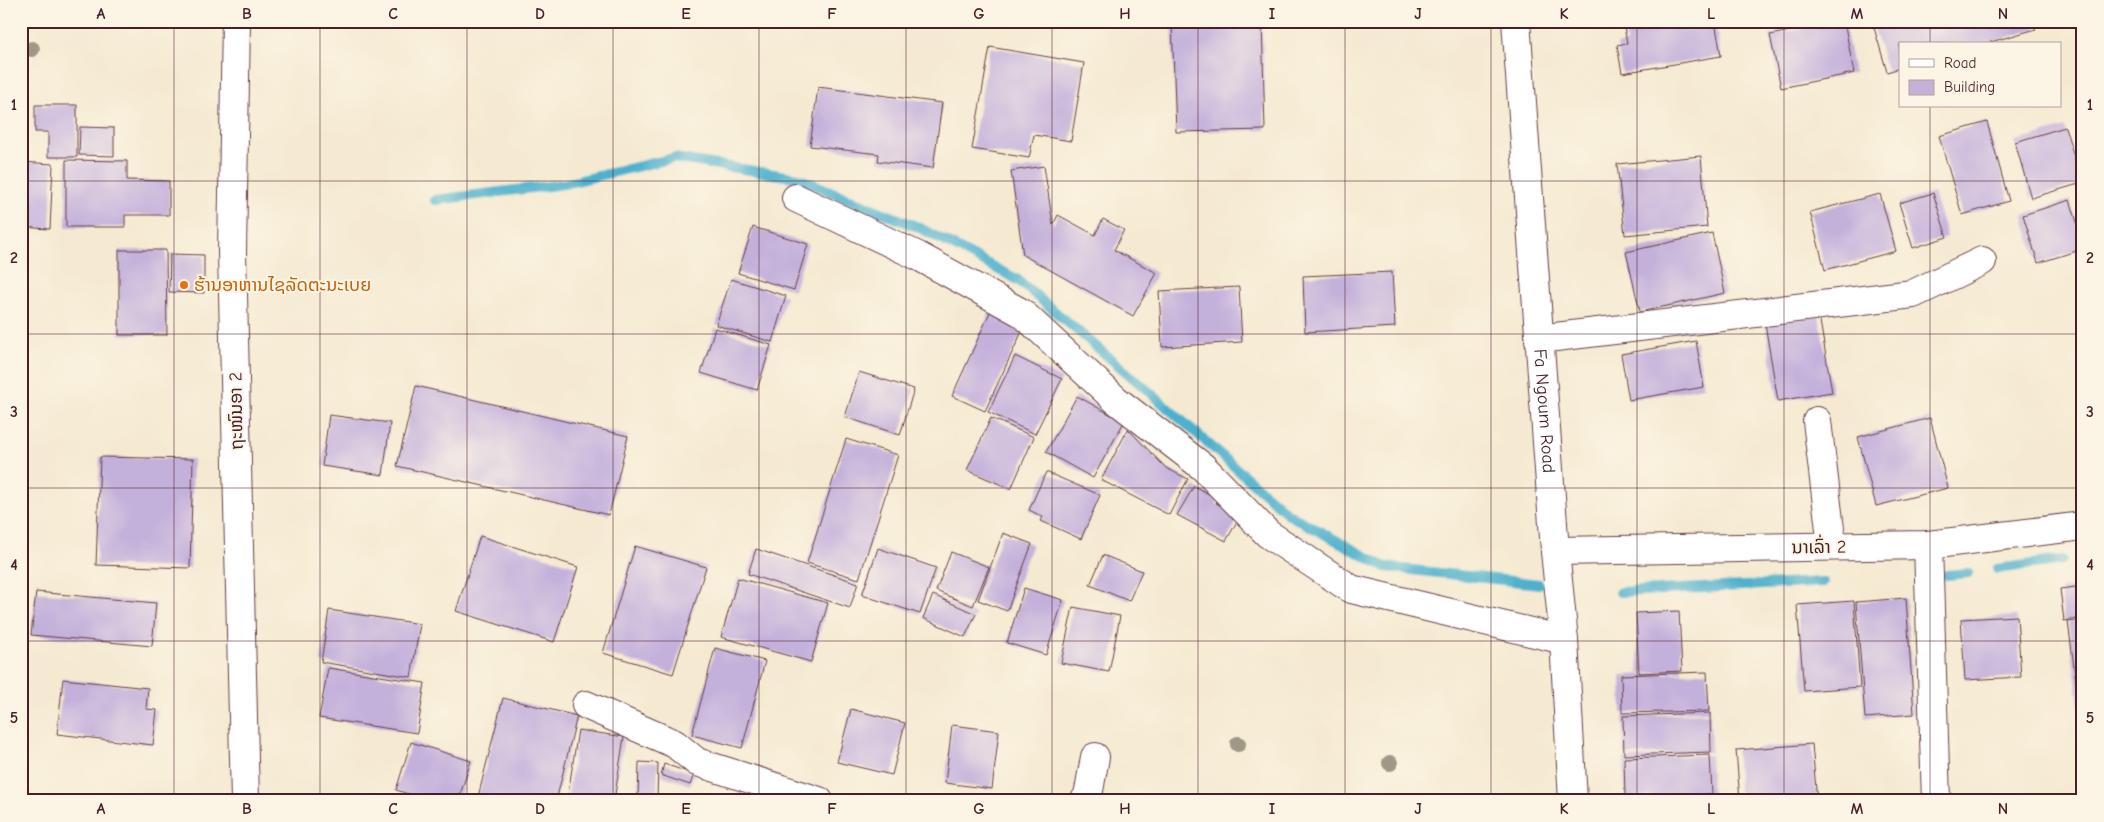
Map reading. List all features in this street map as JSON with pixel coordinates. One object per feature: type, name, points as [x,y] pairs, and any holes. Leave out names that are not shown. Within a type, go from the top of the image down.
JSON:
[{"type":"street","name":"ຖະໜົນອາ 2","points":[[236,21],[232,252],[245,801]]},
{"type":"street","name":"Fa Ngoum Road","points":[[1516,21],[1555,551],[1564,640],[1573,801]]},
{"type":"street","points":[[796,198],[918,256],[1022,313],[1116,400],[1203,467],[1268,534],[1351,589],[1564,640]]},
{"type":"street","points":[[1539,339],[1913,294],[1982,260]]},
{"type":"street","points":[[1817,421],[1832,546]]},
{"type":"street","name":"ນາເລົ່າ 2","points":[[1555,551],[1928,545],[2083,526]]},
{"type":"street","points":[[1928,545],[1936,801]]},
{"type":"street","points":[[586,705],[674,744],[698,762],[819,801]]},
{"type":"street","points":[[1084,801],[1088,796],[1095,757]]},
{"type":"building","points":[[1172,21],[1262,21],[1265,130],[1176,132]]},
{"type":"building","points":[[1623,21],[1715,21],[1721,56],[1622,73],[1617,45],[1627,43]]},
{"type":"building","points":[[1844,21],[1854,73],[1781,88],[1770,35]]},
{"type":"building","points":[[1872,21],[2034,21],[2036,29],[1991,42],[1899,42],[1899,68],[1887,72]]},
{"type":"building","points":[[990,47],[1084,63],[1071,141],[1034,135],[1029,158],[972,149]]},
{"type":"building","points":[[818,87],[942,103],[933,168],[878,161],[879,154],[810,146]]},
{"type":"building","points":[[35,105],[77,105],[77,157],[48,157],[48,132],[35,132]]},
{"type":"building","points":[[1987,122],[2009,201],[1962,215],[1939,136]]},
{"type":"building","points":[[80,127],[114,128],[114,156],[79,155]]},
{"type":"building","points":[[2065,127],[2082,183],[2031,198],[2015,142]]},
{"type":"building","points":[[1701,156],[1707,227],[1625,235],[1617,164]]},
{"type":"building","points":[[66,160],[127,161],[127,180],[169,181],[169,215],[125,215],[125,227],[66,227]]},
{"type":"building","points":[[21,162],[53,164],[50,229],[21,227]]},
{"type":"building","points":[[1044,166],[1053,225],[1058,215],[1095,235],[1103,219],[1124,230],[1114,250],[1157,273],[1133,316],[1023,255],[1011,171]]},
{"type":"building","points":[[1933,193],[1947,237],[1913,248],[1899,203]]},
{"type":"building","points":[[1880,194],[1896,251],[1825,270],[1810,212]]},
{"type":"building","points":[[2070,200],[2083,241],[2083,249],[2038,263],[2023,215]]},
{"type":"building","points":[[753,227],[808,244],[794,290],[738,273]]},
{"type":"building","points":[[1712,233],[1725,293],[1640,312],[1626,252]]},
{"type":"building","points":[[119,250],[166,250],[167,335],[119,335]]},
{"type":"building","points":[[170,254],[204,255],[204,293],[169,292]]},
{"type":"building","points":[[1392,272],[1395,327],[1305,332],[1303,276]]},
{"type":"building","points":[[731,279],[786,296],[772,342],[716,325]]},
{"type":"building","points":[[1239,287],[1242,342],[1162,347],[1159,291]]},
{"type":"building","points":[[990,312],[1024,327],[985,411],[952,396]]},
{"type":"building","points":[[1819,315],[1832,392],[1778,401],[1765,324]]},
{"type":"building","points":[[715,328],[771,345],[757,390],[701,373]]},
{"type":"building","points":[[1696,341],[1704,387],[1629,400],[1621,354]]},
{"type":"building","points":[[1015,356],[1062,379],[1035,434],[988,412]]},
{"type":"building","points":[[859,372],[914,389],[900,435],[845,417]]},
{"type":"building","points":[[416,386],[628,436],[609,515],[397,466]]},
{"type":"building","points":[[1077,396],[1124,422],[1093,478],[1046,452]]},
{"type":"building","points":[[329,415],[390,423],[383,475],[322,466]]},
{"type":"building","points":[[991,418],[1034,437],[1011,489],[967,470]]},
{"type":"building","points":[[1930,418],[1948,488],[1876,506],[1858,437]]},
{"type":"building","points":[[1128,429],[1166,468],[1188,479],[1169,515],[1101,480]]},
{"type":"building","points":[[846,439],[898,455],[859,579],[807,563]]},
{"type":"building","points":[[100,457],[193,459],[190,568],[96,565]]},
{"type":"building","points":[[1046,472],[1100,495],[1081,539],[1041,521],[1043,517],[1029,510]]},
{"type":"building","points":[[1194,486],[1220,500],[1216,503],[1240,516],[1226,541],[1177,515]]},
{"type":"building","points":[[1003,533],[1032,544],[1007,611],[978,600]]},
{"type":"building","points":[[480,536],[578,567],[554,642],[456,611]]},
{"type":"building","points":[[635,546],[706,567],[673,674],[603,653]]},
{"type":"building","points":[[878,548],[936,568],[920,614],[862,595]]},
{"type":"building","points":[[756,549],[858,583],[850,608],[748,574]]},
{"type":"building","points":[[951,552],[989,567],[973,606],[936,591]]},
{"type":"building","points":[[1103,555],[1142,571],[1129,601],[1090,585]]},
{"type":"building","points":[[738,578],[828,603],[811,662],[721,637]]},
{"type":"building","points":[[2083,586],[2083,618],[2064,621],[2060,589]]},
{"type":"building","points":[[1024,588],[1063,600],[1046,655],[1007,643]]},
{"type":"building","points":[[36,592],[156,603],[152,646],[31,635]]},
{"type":"building","points":[[933,595],[976,614],[965,637],[923,618]]},
{"type":"building","points":[[1906,598],[1914,714],[1865,718],[1856,602]]},
{"type":"building","points":[[1854,601],[1860,687],[1804,691],[1797,605]]},
{"type":"building","points":[[1073,607],[1120,616],[1109,672],[1061,663]]},
{"type":"building","points":[[329,610],[420,624],[411,677],[321,662]]},
{"type":"building","points":[[1679,611],[1682,671],[1639,673],[1636,613]]},
{"type":"building","points":[[2017,616],[2021,677],[1965,680],[1961,619]]},
{"type":"building","points":[[2083,620],[2083,727],[2082,727],[2068,622]]},
{"type":"building","points":[[715,648],[765,661],[742,748],[692,735]]},
{"type":"building","points":[[328,668],[425,683],[417,733],[319,718]]},
{"type":"building","points":[[1707,672],[1709,711],[1622,713],[1621,675]]},
{"type":"building","points":[[63,679],[148,688],[146,709],[157,710],[153,745],[57,734]]},
{"type":"building","points":[[503,698],[577,716],[556,801],[477,801]]},
{"type":"building","points":[[851,709],[905,723],[892,775],[837,762]]},
{"type":"building","points":[[1710,713],[1711,752],[1624,755],[1623,716]]},
{"type":"building","points":[[952,725],[999,731],[992,789],[945,783]]},
{"type":"building","points":[[578,730],[624,737],[614,801],[567,801]]},
{"type":"building","points":[[411,742],[471,761],[458,801],[430,801],[396,790]]},
{"type":"building","points":[[1812,744],[1817,801],[1740,801],[1736,750]]},
{"type":"building","points":[[1710,755],[1712,794],[1625,797],[1624,758]]},
{"type":"building","points":[[639,762],[658,763],[657,801],[638,801]]},
{"type":"building","points":[[664,764],[694,774],[690,785],[661,775]]},
{"type":"waterway","points":[[435,200],[564,184],[674,158],[798,178],[918,227],[1018,280],[1153,395],[1288,514],[1385,567],[1539,584]]},
{"type":"waterway","points":[[1997,569],[2062,560]]},
{"type":"waterway","points":[[1946,575],[1968,573]]},
{"type":"waterway","points":[[1620,592],[1823,582]]},
{"type":"place","name":"ຮ້ານອາຫານໄຊລັດຕະນະເບຍ","points":[[184,285]]}]
